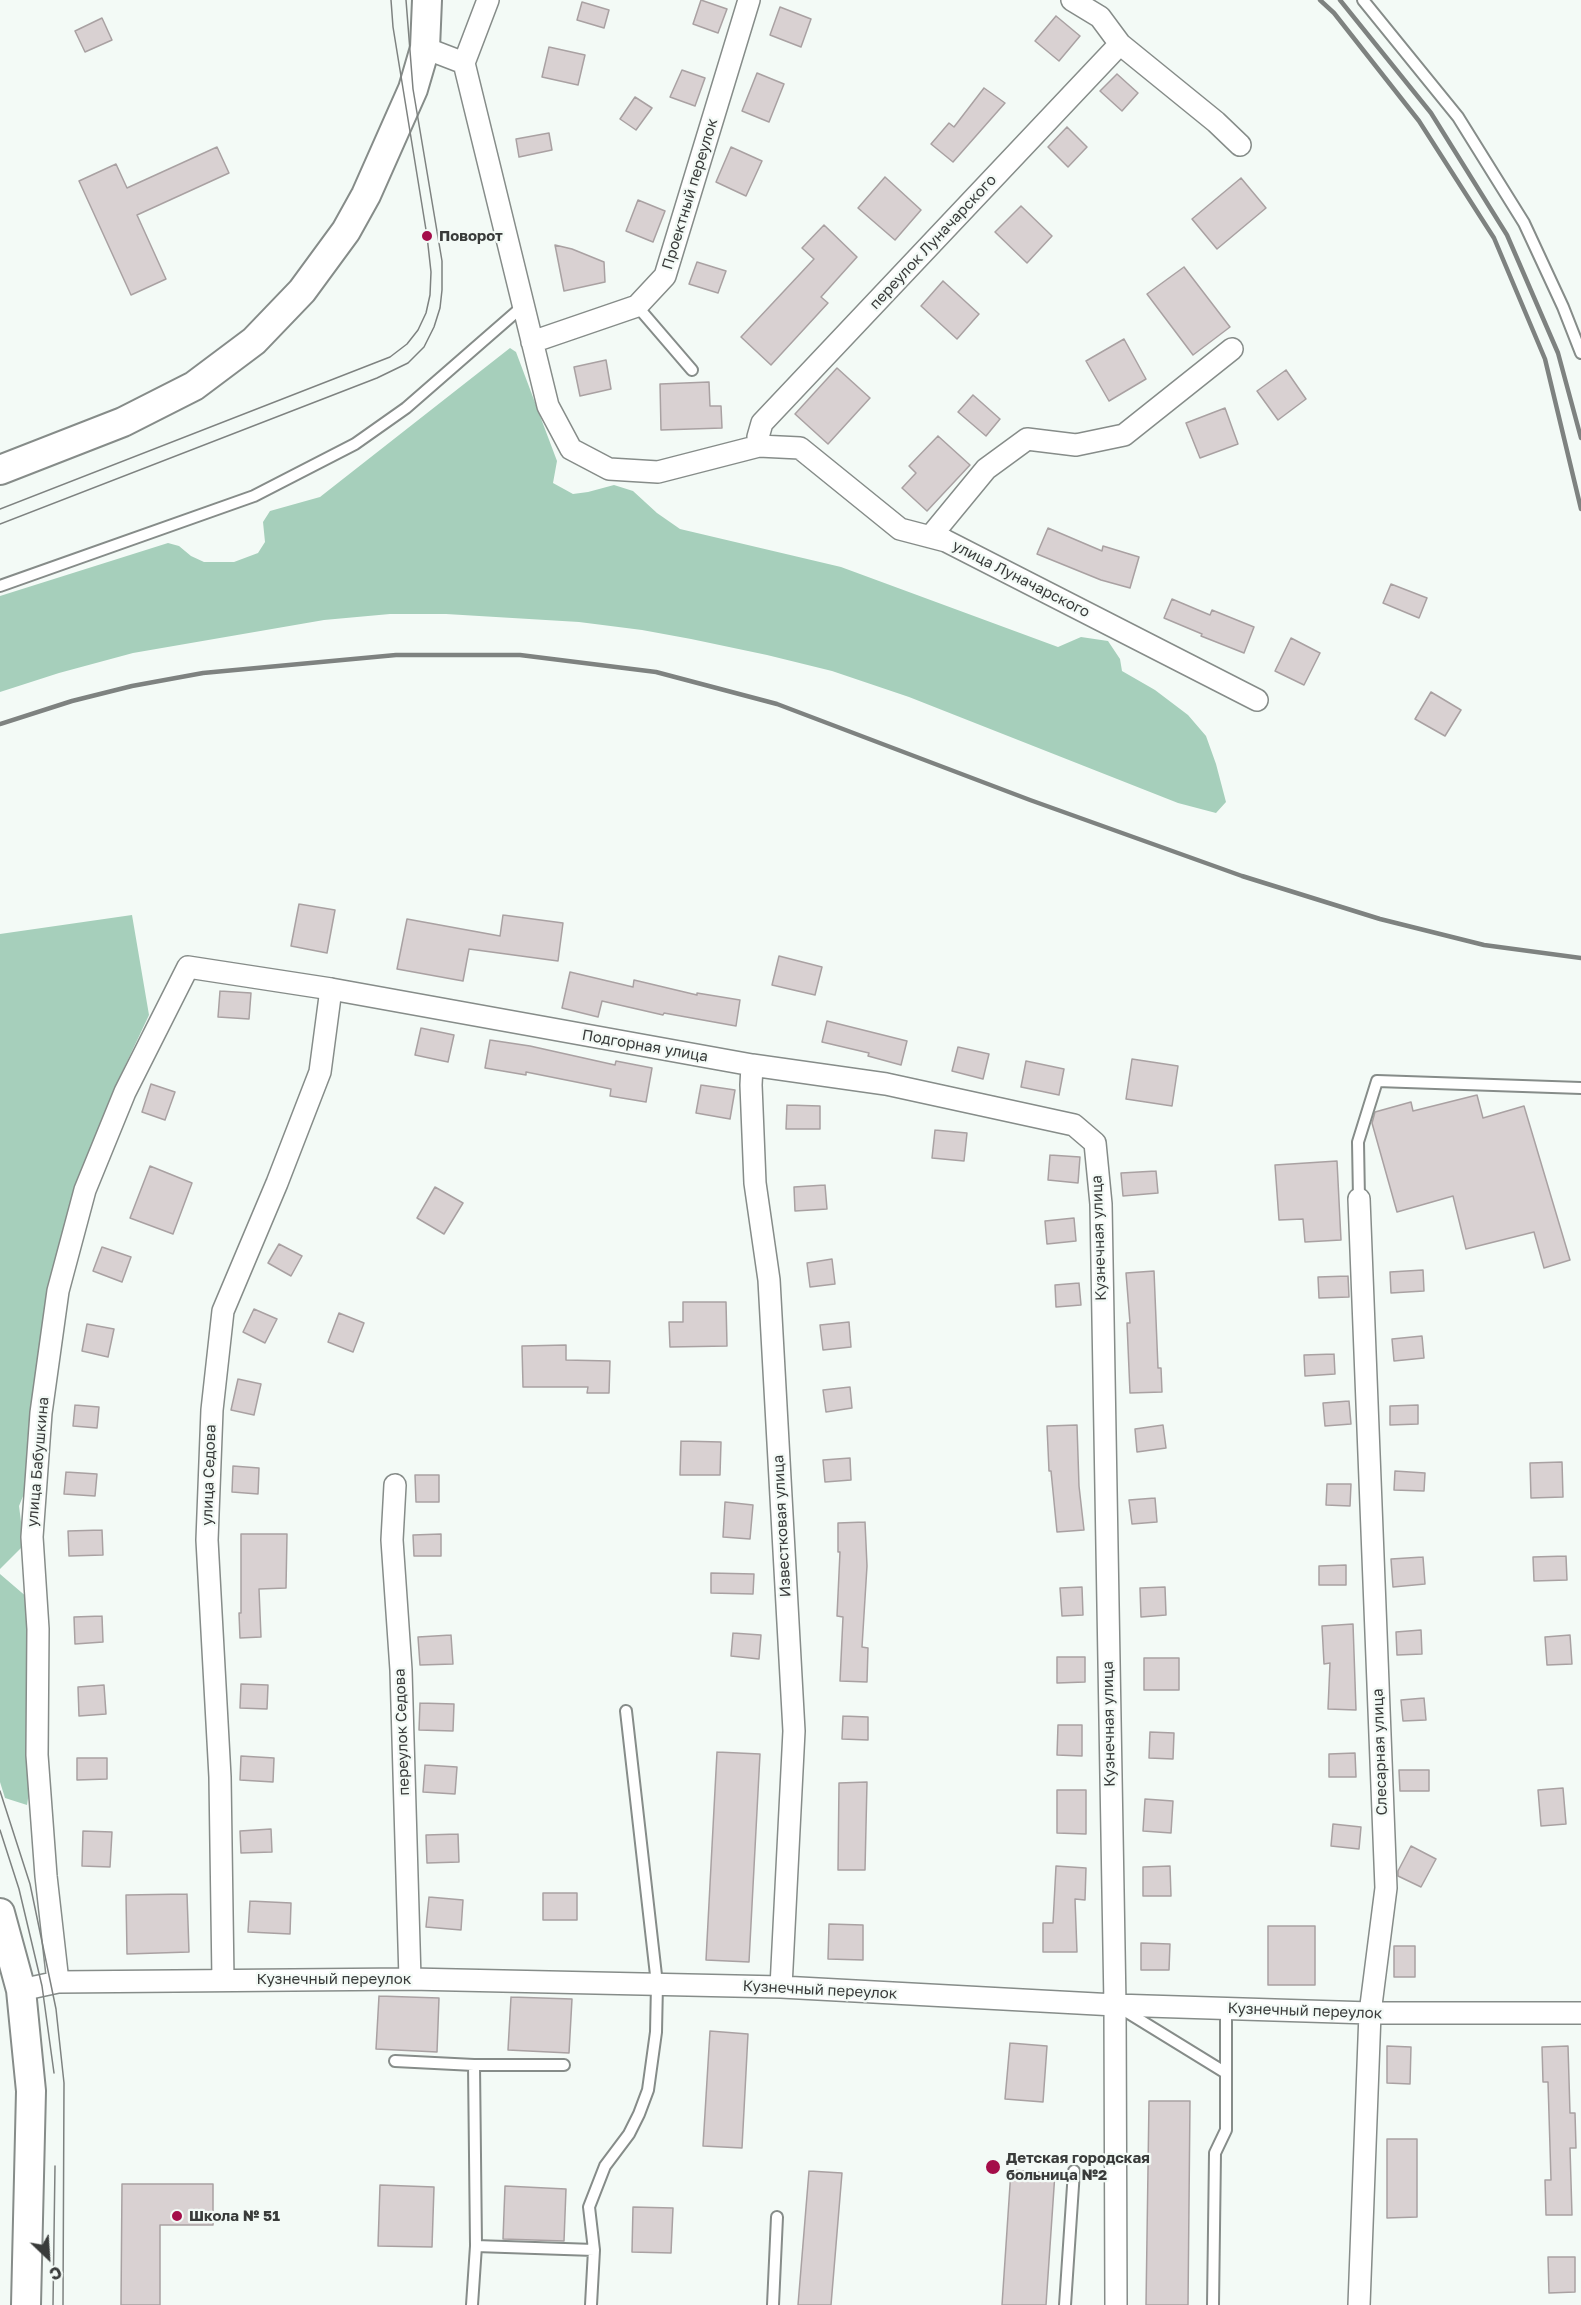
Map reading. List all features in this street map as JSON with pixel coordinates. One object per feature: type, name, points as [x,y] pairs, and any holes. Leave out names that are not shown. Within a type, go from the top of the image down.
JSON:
[{"type":"main road","points":[[0,470],[123,422],[194,386],[254,341],[302,291],[346,231],[366,195],[409,97],[425,48],[427,0]]},
{"type":"main road","points":[[0,1913],[21,1990],[31,2091],[26,2305]]},
{"type":"street","points":[[425,48],[464,63],[488,0]]},
{"type":"street","name":"Проектный переулок","points":[[532,342],[637,306],[665,276],[749,0]]},
{"type":"street","points":[[1072,0],[1100,17],[1120,44],[1240,145]]},
{"type":"street","name":"переулок Луначарского","points":[[759,446],[758,437],[762,423],[1120,44]]},
{"type":"street","name":"улица Луначарского","points":[[464,63],[548,406],[572,448],[609,469],[658,472],[759,446],[800,448],[900,529],[946,541],[1257,700]]},
{"type":"street","points":[[930,537],[986,469],[1026,439],[1077,445],[1124,435],[1232,348]]},
{"type":"street","name":"Подгорная улица","points":[[188,967],[331,989],[752,1065],[886,1084],[1074,1125],[1095,1143]]},
{"type":"street","name":"улица Бабушкина","points":[[58,1982],[46,1876],[37,1755],[38,1629],[32,1537],[40,1413],[58,1292],[85,1190],[125,1092],[188,967]]},
{"type":"street","name":"улица Седова","points":[[223,1980],[220,1777],[207,1540],[213,1399],[223,1311],[277,1183],[320,1072],[331,989]]},
{"type":"street","name":"Известковая улица","points":[[752,1065],[755,1183],[769,1280],[794,1731],[780,1988]]},
{"type":"street","name":"Кузнечная улица","points":[[1095,1143],[1101,1204],[1115,2005],[1116,2305]]},
{"type":"street","name":"Слесарная улица","points":[[1359,1199],[1386,1888],[1370,2013],[1359,2305]]},
{"type":"street","name":"переулок Седова","points":[[395,1485],[392,1540],[400,1670],[410,1979]]},
{"type":"street","name":"Кузнечный переулок","points":[[21,1990],[58,1982],[410,1979],[780,1988],[1226,2009],[1370,2013],[1581,2013]]},
{"type":"lane","points":[[1363,0],[1458,117],[1524,223],[1563,307],[1581,353]]},
{"type":"lane","points":[[0,585],[254,496],[355,444],[406,408],[523,306]]},
{"type":"lane","points":[[637,306],[692,370]]},
{"type":"lane","points":[[1359,1199],[1358,1142],[1377,1081],[1581,1088]]},
{"type":"lane","points":[[591,2305],[594,2250],[589,2207],[605,2166],[639,2114],[648,2090],[656,2032],[657,1984],[626,1711]]},
{"type":"lane","points":[[1115,2005],[1226,2073]]},
{"type":"lane","points":[[1213,2305],[1215,2153],[1226,2130],[1226,2009]]},
{"type":"lane","points":[[395,2061],[474,2065],[564,2065]]},
{"type":"lane","points":[[472,2305],[476,2246],[474,2065]]},
{"type":"lane","points":[[1065,2305],[1074,2171]]},
{"type":"lane","points":[[773,2305],[777,2217]]},
{"type":"lane","points":[[476,2246],[594,2250]]},
{"type":"green space","points":[[510,348],[516,352],[557,461],[553,483],[573,494],[614,485],[633,491],[657,513],[680,529],[841,567],[1058,647],[1081,637],[1108,641],[1120,659],[1122,671],[1155,690],[1188,715],[1206,736],[1226,802],[1216,813],[1178,803],[909,697],[832,671],[691,639],[579,622],[446,614],[390,614],[324,620],[133,653],[0,692],[0,596],[168,543],[179,546],[191,556],[204,562],[234,562],[258,553],[265,542],[263,522],[270,511],[320,497]]},
{"type":"green space","points":[[132,915],[149,1015],[116,1085],[77,1182],[30,1479],[19,1506],[24,1545],[0,1569],[0,934]]},
{"type":"green space","points":[[0,1574],[28,1598],[34,1761],[27,1805],[5,1798],[0,1782]]},
{"type":"building","points":[[701,0],[727,9],[718,33],[693,24]]},
{"type":"building","points":[[582,2],[609,10],[604,28],[577,20]]},
{"type":"building","points":[[780,7],[811,19],[801,47],[770,35]]},
{"type":"building","points":[[1056,16],[1080,36],[1059,61],[1035,41]]},
{"type":"building","points":[[102,18],[112,40],[85,52],[75,31]]},
{"type":"building","points":[[549,47],[585,55],[578,85],[542,77]]},
{"type":"building","points":[[682,70],[705,78],[695,106],[670,97]]},
{"type":"building","points":[[757,73],[784,84],[769,122],[742,111]]},
{"type":"building","points":[[1117,74],[1138,93],[1122,111],[1100,91]]},
{"type":"building","points":[[984,88],[1005,103],[953,162],[931,144],[949,123],[954,127]]},
{"type":"building","points":[[635,97],[652,108],[636,130],[620,119]]},
{"type":"building","points":[[1067,127],[1087,147],[1068,167],[1048,147]]},
{"type":"building","points":[[549,133],[552,150],[519,157],[516,139]]},
{"type":"building","points":[[217,147],[229,173],[137,215],[166,279],[131,295],[79,181],[116,164],[127,188]]},
{"type":"building","points":[[731,147],[762,161],[746,196],[716,182]]},
{"type":"building","points":[[885,177],[921,210],[895,240],[858,208]]},
{"type":"building","points":[[1241,178],[1266,208],[1217,249],[1192,219]]},
{"type":"building","points":[[638,200],[665,211],[653,242],[626,231]]},
{"type":"building","points":[[1021,206],[1052,236],[1027,263],[995,232]]},
{"type":"building","points":[[824,225],[857,257],[821,297],[828,303],[771,365],[741,337],[814,259],[802,248]]},
{"type":"building","points":[[555,245],[604,262],[605,282],[564,291]]},
{"type":"building","points":[[697,262],[726,271],[718,293],[689,284]]},
{"type":"building","points":[[1184,267],[1230,327],[1193,355],[1147,294]]},
{"type":"building","points":[[943,281],[979,314],[957,339],[921,306]]},
{"type":"building","points":[[1124,339],[1146,379],[1109,401],[1086,361]]},
{"type":"building","points":[[606,360],[611,389],[580,396],[574,367]]},
{"type":"building","points":[[837,368],[870,398],[828,444],[795,414]]},
{"type":"building","points":[[1286,370],[1306,399],[1278,420],[1257,391]]},
{"type":"building","points":[[709,382],[710,406],[721,406],[722,428],[661,430],[660,384]]},
{"type":"building","points":[[973,395],[1000,419],[986,436],[958,412]]},
{"type":"building","points":[[1225,408],[1238,444],[1200,458],[1186,423]]},
{"type":"building","points":[[938,436],[970,465],[927,511],[902,488],[916,473],[909,466]]},
{"type":"building","points":[[1048,528],[1102,551],[1103,546],[1139,557],[1130,588],[1101,580],[1037,554]]},
{"type":"building","points":[[1391,584],[1427,598],[1419,618],[1383,603]]},
{"type":"building","points":[[1172,599],[1210,615],[1212,610],[1254,627],[1244,653],[1164,618]]},
{"type":"building","points":[[1291,638],[1320,653],[1304,685],[1275,671]]},
{"type":"building","points":[[1431,692],[1461,710],[1445,736],[1415,719]]},
{"type":"building","points":[[299,904],[335,910],[327,953],[291,946]]},
{"type":"building","points":[[503,915],[563,923],[558,961],[469,949],[463,981],[397,969],[407,919],[500,936]]},
{"type":"building","points":[[779,956],[822,967],[815,995],[772,985]]},
{"type":"building","points":[[570,972],[633,987],[634,980],[697,995],[697,993],[740,1000],[736,1026],[664,1013],[663,1015],[602,1001],[598,1017],[562,1008]]},
{"type":"building","points":[[220,991],[251,993],[249,1019],[218,1017]]},
{"type":"building","points":[[827,1021],[907,1041],[901,1065],[868,1056],[869,1053],[822,1042]]},
{"type":"building","points":[[421,1028],[454,1035],[448,1062],[415,1055]]},
{"type":"building","points":[[490,1040],[530,1046],[615,1065],[616,1061],[652,1068],[646,1102],[610,1096],[611,1089],[526,1072],[526,1075],[485,1068]]},
{"type":"building","points":[[958,1047],[989,1054],[983,1079],[952,1071]]},
{"type":"building","points":[[1132,1059],[1178,1066],[1172,1106],[1126,1099]]},
{"type":"building","points":[[1026,1061],[1064,1069],[1059,1095],[1021,1087]]},
{"type":"building","points":[[151,1084],[175,1092],[165,1120],[142,1112]]},
{"type":"building","points":[[701,1085],[735,1090],[730,1119],[696,1113]]},
{"type":"building","points":[[1477,1095],[1483,1118],[1524,1106],[1570,1260],[1544,1268],[1534,1232],[1466,1249],[1453,1196],[1397,1212],[1372,1123],[1375,1112],[1411,1102],[1413,1111]]},
{"type":"building","points":[[787,1105],[820,1106],[820,1129],[786,1129]]},
{"type":"building","points":[[935,1130],[967,1133],[964,1161],[932,1158]]},
{"type":"building","points":[[1050,1155],[1080,1157],[1078,1183],[1048,1180]]},
{"type":"building","points":[[1337,1161],[1341,1240],[1305,1242],[1303,1219],[1279,1220],[1275,1165]]},
{"type":"building","points":[[150,1166],[192,1183],[173,1234],[130,1218]]},
{"type":"building","points":[[1156,1171],[1158,1193],[1123,1196],[1121,1173]]},
{"type":"building","points":[[825,1185],[827,1209],[795,1211],[794,1187]]},
{"type":"building","points":[[435,1187],[463,1203],[444,1234],[417,1218]]},
{"type":"building","points":[[1074,1218],[1076,1241],[1047,1244],[1045,1221]]},
{"type":"building","points":[[279,1244],[302,1256],[291,1276],[268,1263]]},
{"type":"building","points":[[102,1247],[131,1257],[122,1282],[93,1271]]},
{"type":"building","points":[[832,1259],[835,1284],[810,1287],[807,1263]]},
{"type":"building","points":[[1423,1270],[1424,1291],[1391,1293],[1390,1272]]},
{"type":"building","points":[[1154,1271],[1158,1368],[1161,1368],[1162,1392],[1130,1393],[1127,1323],[1130,1323],[1126,1273]]},
{"type":"building","points":[[1348,1276],[1349,1297],[1319,1298],[1318,1277]]},
{"type":"building","points":[[1079,1283],[1081,1305],[1056,1307],[1055,1285]]},
{"type":"building","points":[[683,1302],[726,1302],[727,1346],[670,1347],[669,1322],[683,1322]]},
{"type":"building","points":[[254,1309],[277,1319],[265,1343],[243,1332]]},
{"type":"building","points":[[339,1313],[364,1323],[353,1352],[328,1342]]},
{"type":"building","points":[[849,1322],[851,1347],[823,1350],[820,1325]]},
{"type":"building","points":[[87,1324],[114,1329],[108,1357],[82,1351]]},
{"type":"building","points":[[1422,1336],[1424,1358],[1394,1361],[1392,1339]]},
{"type":"building","points":[[566,1345],[566,1360],[610,1361],[609,1393],[587,1393],[588,1387],[523,1387],[522,1346]]},
{"type":"building","points":[[1334,1354],[1335,1374],[1305,1376],[1304,1355]]},
{"type":"building","points":[[238,1379],[261,1384],[254,1415],[231,1410]]},
{"type":"building","points":[[850,1387],[852,1408],[826,1412],[823,1390]]},
{"type":"building","points":[[1349,1401],[1351,1424],[1325,1426],[1323,1403]]},
{"type":"building","points":[[75,1405],[99,1407],[97,1428],[73,1426]]},
{"type":"building","points":[[1418,1405],[1418,1424],[1390,1425],[1390,1406]]},
{"type":"building","points":[[1077,1425],[1079,1486],[1084,1530],[1057,1532],[1051,1471],[1049,1471],[1047,1426]]},
{"type":"building","points":[[1163,1425],[1166,1448],[1137,1452],[1135,1429]]},
{"type":"building","points":[[681,1441],[721,1442],[720,1475],[680,1475]]},
{"type":"building","points":[[850,1458],[851,1480],[825,1482],[823,1460]]},
{"type":"building","points":[[1562,1462],[1563,1497],[1531,1498],[1530,1463]]},
{"type":"building","points":[[233,1466],[259,1468],[258,1494],[232,1492]]},
{"type":"building","points":[[1395,1471],[1425,1473],[1424,1491],[1394,1490]]},
{"type":"building","points":[[66,1472],[97,1474],[95,1496],[64,1494]]},
{"type":"building","points":[[415,1475],[439,1475],[439,1502],[416,1502]]},
{"type":"building","points":[[1327,1484],[1351,1484],[1350,1506],[1326,1505]]},
{"type":"building","points":[[1155,1498],[1157,1522],[1132,1524],[1129,1500]]},
{"type":"building","points":[[725,1502],[753,1505],[750,1539],[723,1537]]},
{"type":"building","points":[[865,1522],[867,1566],[862,1647],[868,1648],[867,1682],[840,1681],[843,1617],[837,1616],[840,1552],[838,1552],[838,1523]]},
{"type":"building","points":[[102,1530],[103,1555],[69,1556],[68,1531]]},
{"type":"building","points":[[241,1534],[287,1534],[286,1588],[259,1589],[261,1637],[240,1638]]},
{"type":"building","points":[[441,1534],[441,1556],[414,1556],[413,1535]]},
{"type":"building","points":[[1566,1556],[1567,1580],[1534,1581],[1533,1557]]},
{"type":"building","points":[[1423,1557],[1425,1584],[1393,1587],[1391,1559]]},
{"type":"building","points":[[1346,1565],[1346,1585],[1319,1585],[1319,1566]]},
{"type":"building","points":[[711,1573],[754,1574],[753,1594],[711,1593]]},
{"type":"building","points":[[1082,1587],[1083,1615],[1062,1616],[1060,1588]]},
{"type":"building","points":[[1165,1587],[1166,1615],[1141,1617],[1140,1588]]},
{"type":"building","points":[[102,1616],[103,1642],[75,1644],[74,1617]]},
{"type":"building","points":[[1353,1624],[1356,1710],[1328,1709],[1330,1663],[1324,1664],[1322,1626]]},
{"type":"building","points":[[1421,1630],[1422,1654],[1397,1655],[1396,1632]]},
{"type":"building","points":[[733,1633],[761,1635],[759,1659],[731,1656]]},
{"type":"building","points":[[451,1635],[453,1664],[420,1665],[418,1637]]},
{"type":"building","points":[[1570,1635],[1572,1664],[1547,1665],[1545,1637]]},
{"type":"building","points":[[1057,1657],[1085,1657],[1085,1682],[1057,1683]]},
{"type":"building","points":[[1144,1658],[1179,1658],[1179,1690],[1144,1690]]},
{"type":"building","points":[[241,1684],[268,1685],[267,1709],[240,1708]]},
{"type":"building","points":[[104,1685],[106,1714],[79,1716],[78,1687]]},
{"type":"building","points":[[1424,1698],[1426,1720],[1403,1721],[1401,1700]]},
{"type":"building","points":[[420,1703],[454,1704],[453,1731],[419,1730]]},
{"type":"building","points":[[843,1716],[868,1717],[868,1740],[842,1739]]},
{"type":"building","points":[[1058,1725],[1082,1725],[1082,1756],[1057,1755]]},
{"type":"building","points":[[1150,1732],[1174,1733],[1173,1759],[1149,1758]]},
{"type":"building","points":[[717,1752],[760,1754],[749,1962],[706,1960]]},
{"type":"building","points":[[1355,1753],[1356,1777],[1329,1777],[1329,1754]]},
{"type":"building","points":[[241,1756],[274,1758],[273,1782],[240,1780]]},
{"type":"building","points":[[77,1758],[107,1758],[107,1779],[77,1780]]},
{"type":"building","points":[[425,1765],[457,1767],[455,1794],[423,1792]]},
{"type":"building","points":[[1399,1770],[1429,1770],[1429,1791],[1400,1791]]},
{"type":"building","points":[[867,1782],[865,1870],[838,1870],[839,1783]]},
{"type":"building","points":[[1563,1788],[1566,1824],[1541,1826],[1538,1790]]},
{"type":"building","points":[[1057,1790],[1086,1790],[1086,1834],[1057,1833]]},
{"type":"building","points":[[1145,1799],[1173,1801],[1171,1833],[1143,1831]]},
{"type":"building","points":[[1333,1824],[1361,1827],[1359,1849],[1331,1846]]},
{"type":"building","points":[[271,1829],[272,1852],[241,1853],[240,1831]]},
{"type":"building","points":[[83,1831],[112,1832],[110,1867],[82,1866]]},
{"type":"building","points":[[458,1834],[459,1862],[427,1863],[426,1835]]},
{"type":"building","points":[[1411,1846],[1436,1859],[1421,1887],[1398,1876],[1398,1871]]},
{"type":"building","points":[[1056,1866],[1086,1868],[1085,1900],[1075,1899],[1077,1952],[1043,1952],[1043,1923],[1053,1923]]},
{"type":"building","points":[[1170,1866],[1171,1896],[1143,1896],[1143,1867]]},
{"type":"building","points":[[543,1893],[577,1893],[577,1920],[543,1920]]},
{"type":"building","points":[[187,1894],[189,1952],[127,1954],[126,1895]]},
{"type":"building","points":[[429,1897],[463,1900],[461,1930],[426,1927]]},
{"type":"building","points":[[250,1901],[291,1903],[290,1934],[248,1932]]},
{"type":"building","points":[[829,1924],[863,1925],[863,1960],[828,1959]]},
{"type":"building","points":[[1268,1926],[1315,1926],[1315,1985],[1268,1985]]},
{"type":"building","points":[[1141,1943],[1170,1944],[1169,1970],[1141,1970]]},
{"type":"building","points":[[1394,1946],[1415,1946],[1415,1977],[1394,1977]]},
{"type":"building","points":[[379,1996],[439,1998],[437,2052],[376,2049]]},
{"type":"building","points":[[511,1997],[572,1999],[569,2053],[508,2050]]},
{"type":"building","points":[[710,2031],[748,2034],[742,2148],[703,2146]]},
{"type":"building","points":[[1010,2043],[1047,2046],[1043,2102],[1005,2099]]},
{"type":"building","points":[[1387,2046],[1411,2047],[1410,2084],[1387,2083]]},
{"type":"building","points":[[1568,2046],[1570,2113],[1575,2113],[1576,2148],[1570,2148],[1572,2215],[1546,2215],[1545,2180],[1551,2180],[1548,2082],[1543,2082],[1542,2047]]},
{"type":"building","points":[[1149,2101],[1190,2101],[1188,2305],[1146,2305]]},
{"type":"building","points":[[1387,2139],[1417,2139],[1417,2217],[1387,2218]]},
{"type":"building","points":[[1011,2170],[1055,2173],[1046,2305],[1002,2305]]},
{"type":"building","points":[[809,2171],[842,2173],[831,2305],[798,2305]]},
{"type":"building","points":[[122,2184],[213,2184],[213,2225],[160,2225],[160,2305],[121,2305]]},
{"type":"building","points":[[380,2185],[434,2187],[432,2247],[378,2246]]},
{"type":"building","points":[[505,2186],[566,2189],[564,2241],[503,2239]]},
{"type":"building","points":[[633,2207],[673,2208],[671,2253],[632,2252]]},
{"type":"building","points":[[1548,2257],[1575,2257],[1575,2292],[1549,2293]]},
{"type":"tram line","points":[[0,509],[390,357],[407,344],[418,330],[426,313],[431,272],[393,27],[391,0]]},
{"type":"tram line","points":[[0,524],[377,378],[408,363],[424,347],[440,308],[442,261],[413,89],[406,0]]},
{"type":"tram line","points":[[0,1791],[30,1884],[56,2009],[64,2083],[63,2305]]},
{"type":"tram line","points":[[0,1830],[19,1889],[42,1986],[54,2073]]},
{"type":"tram line","points":[[53,2305],[55,2166]]},
{"type":"railway","points":[[1320,0],[1334,13],[1419,121],[1494,238],[1545,359],[1581,509]]},
{"type":"railway","points":[[1340,0],[1431,113],[1507,235],[1558,353],[1581,438]]},
{"type":"railway","points":[[0,724],[72,701],[132,686],[203,673],[396,655],[520,655],[656,672],[777,704],[1030,800],[1242,876],[1380,919],[1484,945],[1581,958]]},
{"type":"place","name":"Поворот","points":[[427,236]]},
{"type":"place","name":"Детская городская больница №2","points":[[993,2167]]},
{"type":"place","name":"Школа № 51","points":[[177,2216]]}]
